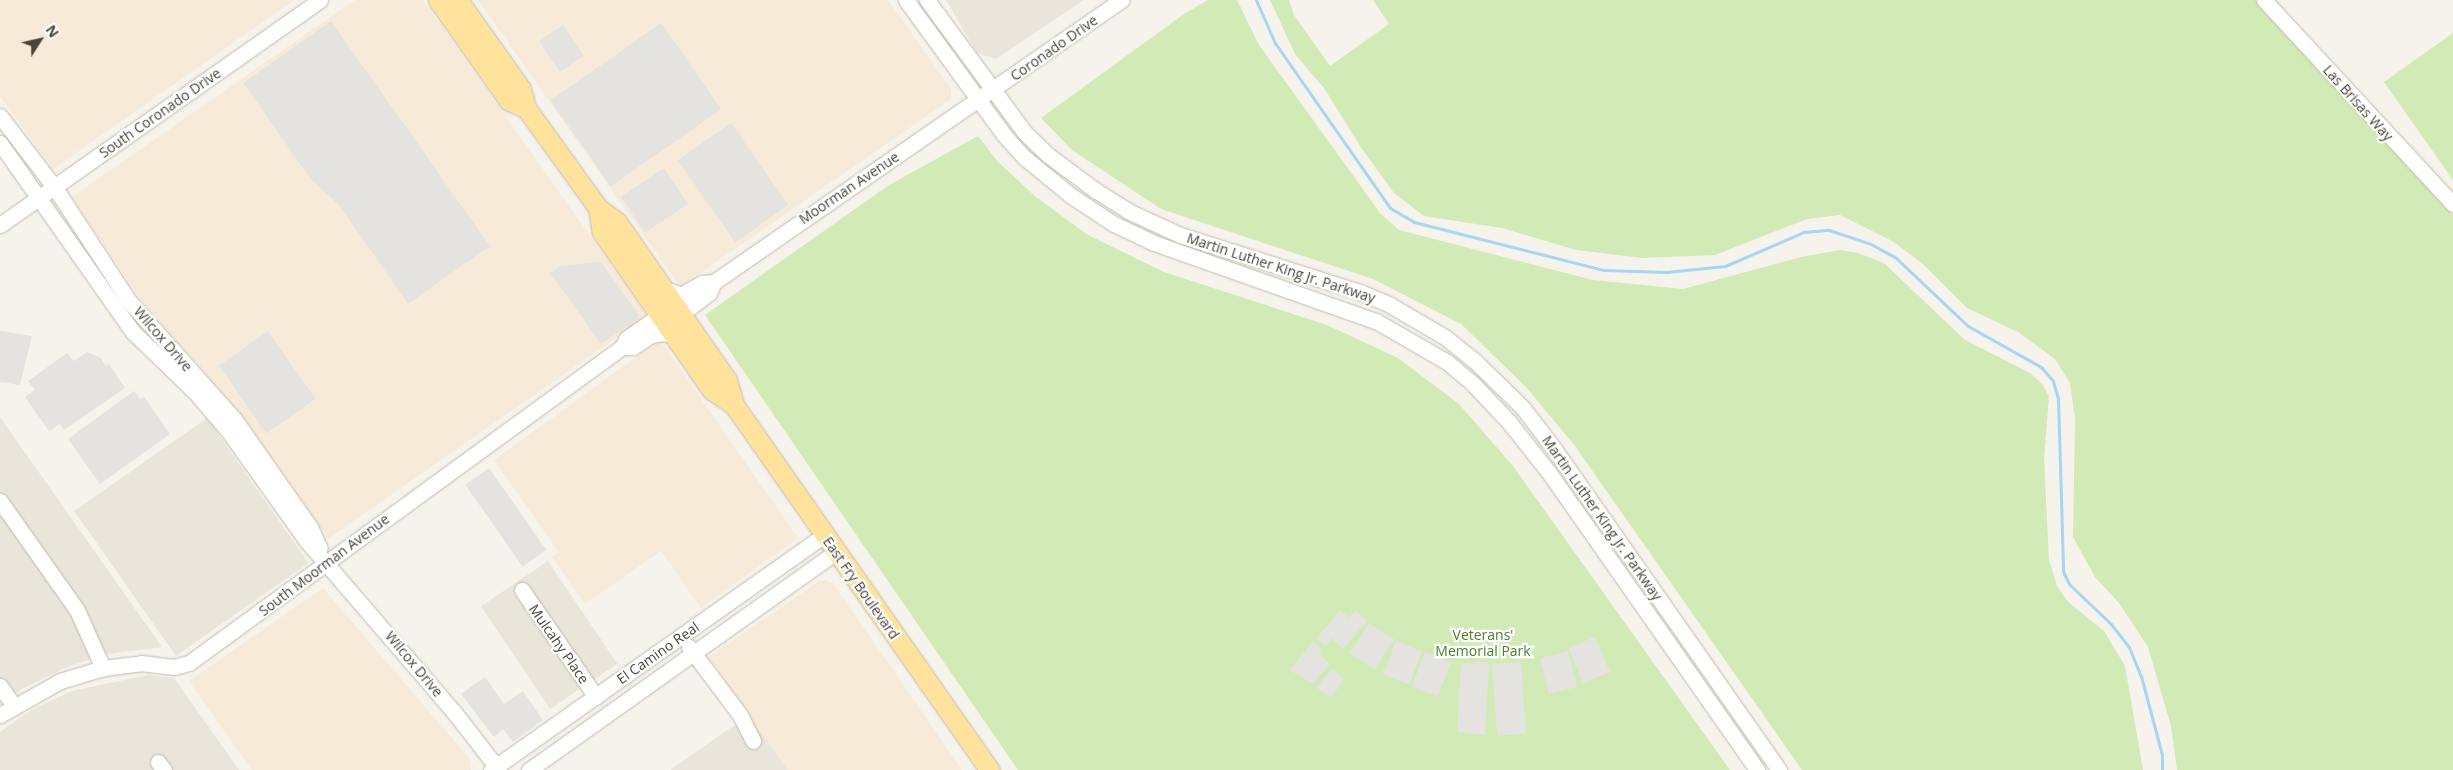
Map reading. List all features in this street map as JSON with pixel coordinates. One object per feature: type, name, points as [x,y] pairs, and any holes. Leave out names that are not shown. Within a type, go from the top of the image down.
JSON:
[{"type":"main road","name":"East Fry Boulevard","points":[[438,0],[508,101],[526,108]]},
{"type":"main road","name":"East Fry Boulevard","points":[[458,0],[521,89],[526,108],[598,208],[617,222],[727,380],[734,405],[990,770]]},
{"type":"main road","name":"East Fry Boulevard","points":[[598,208],[602,232],[712,390],[734,405]]},
{"type":"street","name":"South Coronado Drive","points":[[0,224],[55,188],[320,0]]},
{"type":"street","name":"Martin Luther King Jr. Parkway","points":[[906,0],[985,96],[1048,155],[1128,211],[1180,235],[1382,302],[1445,337],[1475,361],[1523,408],[1555,450],[1779,770]]},
{"type":"street","name":"Martin Luther King Jr. Parkway","points":[[926,0],[1025,158],[1070,195],[1114,224],[1154,243],[1376,321],[1404,334],[1466,378],[1509,422],[1538,460],[1757,770]]},
{"type":"street","name":"Coronado Drive","points":[[985,96],[1122,0]]},
{"type":"street","name":"Las Brisas Way","points":[[2264,0],[2453,204]]},
{"type":"street","name":"Moorman Avenue","points":[[663,288],[681,295],[702,283],[714,282],[985,96]]},
{"type":"street","name":"Wilcox Drive","points":[[0,116],[55,188],[129,300],[235,420],[310,527],[326,560]]},
{"type":"street","name":"Wilcox Drive","points":[[0,143],[132,332],[195,392],[229,432],[306,540],[326,560],[496,769]]},
{"type":"street","name":"Moorman Avenue","points":[[681,314],[709,293],[714,282]]},
{"type":"street","name":"South Moorman Avenue","points":[[0,716],[14,706],[60,681],[103,668],[141,663],[174,667],[189,663],[279,600],[326,560],[622,348],[627,338],[660,315]]},
{"type":"street","name":"South Moorman Avenue","points":[[622,348],[633,347],[651,335],[662,333],[675,336]]},
{"type":"street","points":[[0,500],[77,610],[103,668]]},
{"type":"street","name":"El Camino Real","points":[[496,769],[824,535]]},
{"type":"street","name":"El Camino Real","points":[[529,770],[695,655],[836,552]]},
{"type":"street","name":"Mulcahy Place","points":[[522,590],[596,697]]},
{"type":"street","points":[[682,637],[740,715],[753,741]]},
{"type":"street","points":[[0,686],[14,706]]},
{"type":"shaded area","points":[[0,0],[294,0],[53,169],[0,96]]},
{"type":"shaded area","points":[[355,0],[423,0],[647,316],[328,539],[246,423],[198,364],[146,307],[72,197]]},
{"type":"shaded area","points":[[478,0],[888,0],[951,89],[951,99],[680,287]]},
{"type":"shaded area","points":[[946,0],[1084,0],[996,59],[977,53]]},
{"type":"shaded area","points":[[331,21],[490,246],[408,304],[339,205],[311,179],[243,83]]},
{"type":"shaded area","points":[[661,23],[721,109],[611,186],[550,100]]},
{"type":"shaded area","points":[[563,25],[584,56],[560,72],[539,41]]},
{"type":"shaded area","points":[[731,123],[788,205],[735,242],[678,160]]},
{"type":"shaded area","points":[[664,168],[688,204],[645,233],[621,197]]},
{"type":"shaded area","points":[[601,262],[639,315],[637,320],[601,344],[550,273],[560,266]]},
{"type":"shaded area","points":[[0,331],[32,336],[20,385],[0,382]]},
{"type":"shaded area","points":[[268,331],[316,399],[266,433],[219,365]]},
{"type":"shaded area","points":[[660,340],[798,538],[701,608],[661,551],[585,604],[552,557],[559,552],[494,460]]},
{"type":"shaded area","points":[[87,352],[101,358],[106,366],[109,364],[125,388],[64,430],[60,424],[49,431],[25,397],[35,390],[28,381],[67,353],[74,361]]},
{"type":"shaded area","points":[[134,391],[140,399],[144,397],[170,434],[100,484],[68,439]]},
{"type":"shaded area","points":[[0,417],[162,647],[108,654],[67,667],[22,689],[0,704]]},
{"type":"shaded area","points":[[207,418],[309,563],[176,656],[74,511]]},
{"type":"shaded area","points":[[489,468],[546,550],[523,567],[465,485]]},
{"type":"shaded area","points":[[548,561],[617,664],[550,709],[481,606]]},
{"type":"shaded area","points":[[826,580],[833,583],[962,770],[788,770],[709,657],[819,581]]},
{"type":"shaded area","points":[[323,588],[469,758],[471,770],[252,770],[189,681]]},
{"type":"shaded area","points":[[1340,610],[1349,618],[1356,611],[1367,621],[1343,649],[1332,638],[1326,646],[1317,638]]},
{"type":"shaded area","points":[[1369,623],[1394,639],[1375,670],[1349,653]]},
{"type":"shaded area","points":[[1595,637],[1610,672],[1583,683],[1568,648]]},
{"type":"shaded area","points":[[1313,641],[1322,650],[1319,654],[1330,664],[1313,684],[1290,670]]},
{"type":"shaded area","points":[[1396,641],[1422,651],[1409,685],[1383,675]]},
{"type":"shaded area","points":[[1568,651],[1577,687],[1549,694],[1540,658]]},
{"type":"shaded area","points":[[1425,652],[1451,662],[1438,697],[1412,687]]},
{"type":"shaded area","points":[[1474,661],[1489,663],[1485,735],[1457,732],[1461,663],[1474,664]]},
{"type":"shaded area","points":[[1521,662],[1526,734],[1497,736],[1492,664]]},
{"type":"shaded area","points":[[1333,669],[1344,679],[1331,698],[1316,687]]},
{"type":"shaded area","points":[[148,675],[174,678],[239,770],[0,770],[0,732],[33,709],[72,691]]},
{"type":"shaded area","points":[[485,677],[504,704],[523,691],[543,720],[513,742],[503,729],[494,737],[461,694]]},
{"type":"shaded area","points":[[749,715],[788,770],[670,770]]},
{"type":"green space","points":[[1208,0],[1237,0],[1259,45],[1380,213],[1399,230],[1593,280],[1683,289],[1801,257],[1840,250],[1858,253],[1884,263],[1965,340],[2030,373],[2042,384],[2049,396],[2044,459],[2049,560],[2057,586],[2068,602],[2104,631],[2125,666],[2143,770],[1802,770],[1575,446],[1526,387],[1461,324],[1373,279],[1161,209],[1072,150],[1041,118],[1184,14]]},
{"type":"green space","points":[[1270,0],[1289,0],[1294,15],[1330,66],[1389,24],[1373,0],[2255,0],[2453,215],[2453,770],[2177,770],[2171,726],[2148,647],[2119,603],[2095,577],[2073,537],[2075,419],[2070,383],[2055,359],[2018,332],[1967,308],[1924,265],[1894,242],[1840,215],[1807,219],[1715,255],[1643,258],[1576,250],[1502,228],[1424,216],[1394,193],[1360,146],[1324,88],[1295,54]]},
{"type":"green space","points":[[2453,33],[2453,180],[2384,82]]},
{"type":"green space","name":"Veterans' Memorial Park","points":[[978,136],[998,162],[1036,197],[1088,235],[1164,272],[1327,325],[1398,358],[1459,404],[1513,466],[1730,770],[1018,770],[705,315],[889,185]]},
{"type":"waterway","points":[[1256,0],[1275,43],[1390,208],[1414,222],[1604,270],[1667,272],[1725,266],[1804,232],[1829,230],[1871,244],[1896,258],[1968,326],[2041,367],[2053,381],[2058,398],[2063,571],[2069,584],[2111,624],[2129,647],[2141,676],[2162,755],[2162,770]]}]
